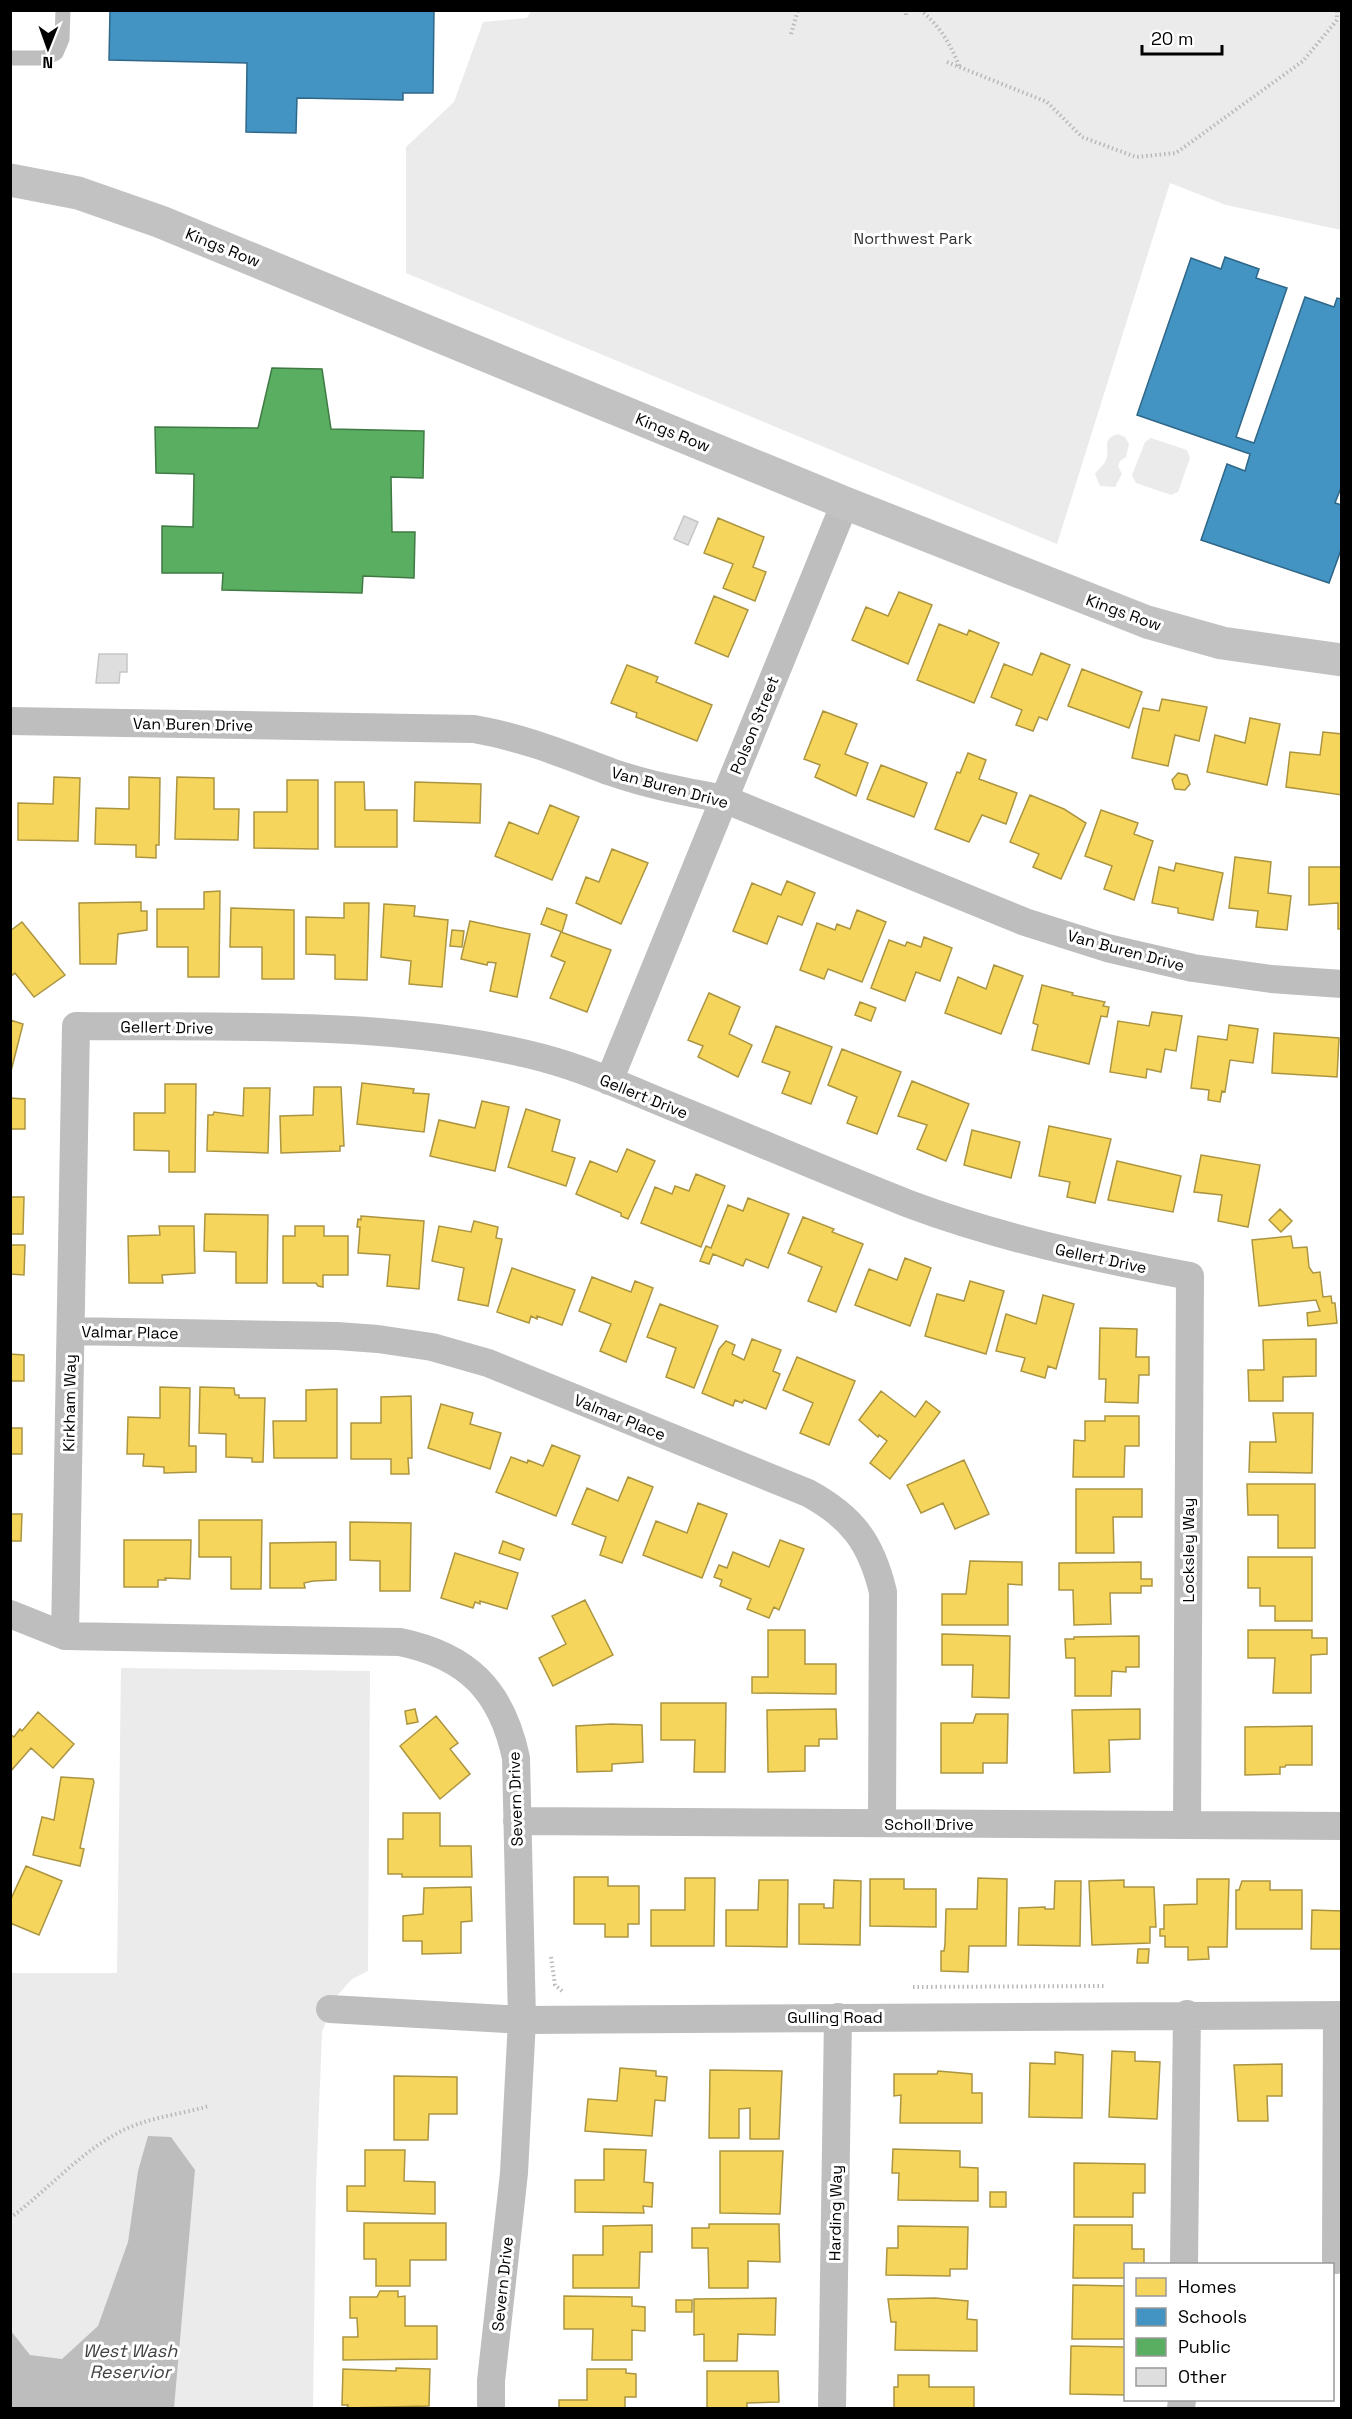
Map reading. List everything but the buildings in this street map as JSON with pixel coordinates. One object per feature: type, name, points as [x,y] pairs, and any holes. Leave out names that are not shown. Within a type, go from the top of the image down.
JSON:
[{"type":"main road","name":"Kings Row","points":[[10,180],[78,193],[161,222],[846,503],[1147,622],[1222,643],[1341,660]]},
{"type":"street","name":"Polson Street","points":[[609,1081],[846,503]]},
{"type":"street","name":"Van Buren Drive","points":[[10,721],[474,729],[516,736],[613,772],[678,790],[724,799],[1024,922],[1107,948],[1193,968],[1271,979],[1341,984]]},
{"type":"street","name":"Gellert Drive","points":[[76,1026],[416,1034],[494,1046],[547,1059],[609,1081],[910,1204],[992,1232],[1081,1255],[1190,1276]]},
{"type":"street","name":"Kirkham Way","points":[[65,1636],[76,1026]]},
{"type":"street","name":"Locksley Way","points":[[1187,1825],[1190,1276]]},
{"type":"street","name":"Valmar Place","points":[[71,1331],[337,1336],[432,1347],[488,1363],[808,1493],[830,1505],[864,1540],[876,1565],[883,1592],[882,1823]]},
{"type":"street","name":"Severn Drive","points":[[10,1614],[65,1636],[400,1642],[428,1648],[457,1662],[479,1680],[496,1701],[510,1729],[516,1758],[522,2019],[514,2173],[491,2381],[491,2409]]},
{"type":"street","name":"Scholl Drive","points":[[516,1821],[1341,1826]]},
{"type":"street","name":"Gulling Road","points":[[330,2009],[522,2019],[1339,2015]]},
{"type":"street","points":[[1184,2263],[1187,2014]]},
{"type":"street","points":[[1336,2260],[1339,2015]]},
{"type":"street","name":"Harding Way","points":[[832,2409],[838,2017]]},
{"type":"lane","points":[[10,58],[44,58],[56,53],[62,39],[63,10]]},
{"type":"path","points":[[791,34],[798,10]]},
{"type":"path","points":[[920,10],[931,18],[954,53],[960,68]]},
{"type":"path","points":[[947,62],[1047,102],[1082,137],[1136,156],[1176,153],[1303,61],[1337,20],[1337,10]]},
{"type":"path","points":[[10,2218],[89,2151],[117,2133],[142,2122],[209,2106]]},
{"type":"green space","name":"Northwest Park","points":[[531,10],[1341,11],[1341,230],[1226,205],[1170,183],[1057,544],[406,273],[406,147],[454,102],[483,22],[527,18]]},
{"type":"green space","points":[[1118,434],[1125,437],[1129,444],[1126,457],[1120,461],[1118,466],[1122,474],[1115,487],[1100,486],[1095,474],[1107,458],[1107,442],[1112,436]]},
{"type":"green space","points":[[1151,438],[1187,450],[1190,458],[1178,492],[1171,495],[1136,483],[1132,475],[1145,442]]},
{"type":"green space","points":[[121,1668],[370,1671],[368,1971],[352,1979],[335,1998],[322,2032],[316,2187],[313,2408],[11,2408],[10,1973],[117,1973]]},
{"type":"water","name":"West Wash Reservior","points":[[148,2136],[171,2137],[195,2170],[174,2408],[11,2408],[11,2331],[30,2355],[62,2359],[98,2326],[128,2242],[138,2171]]}]
